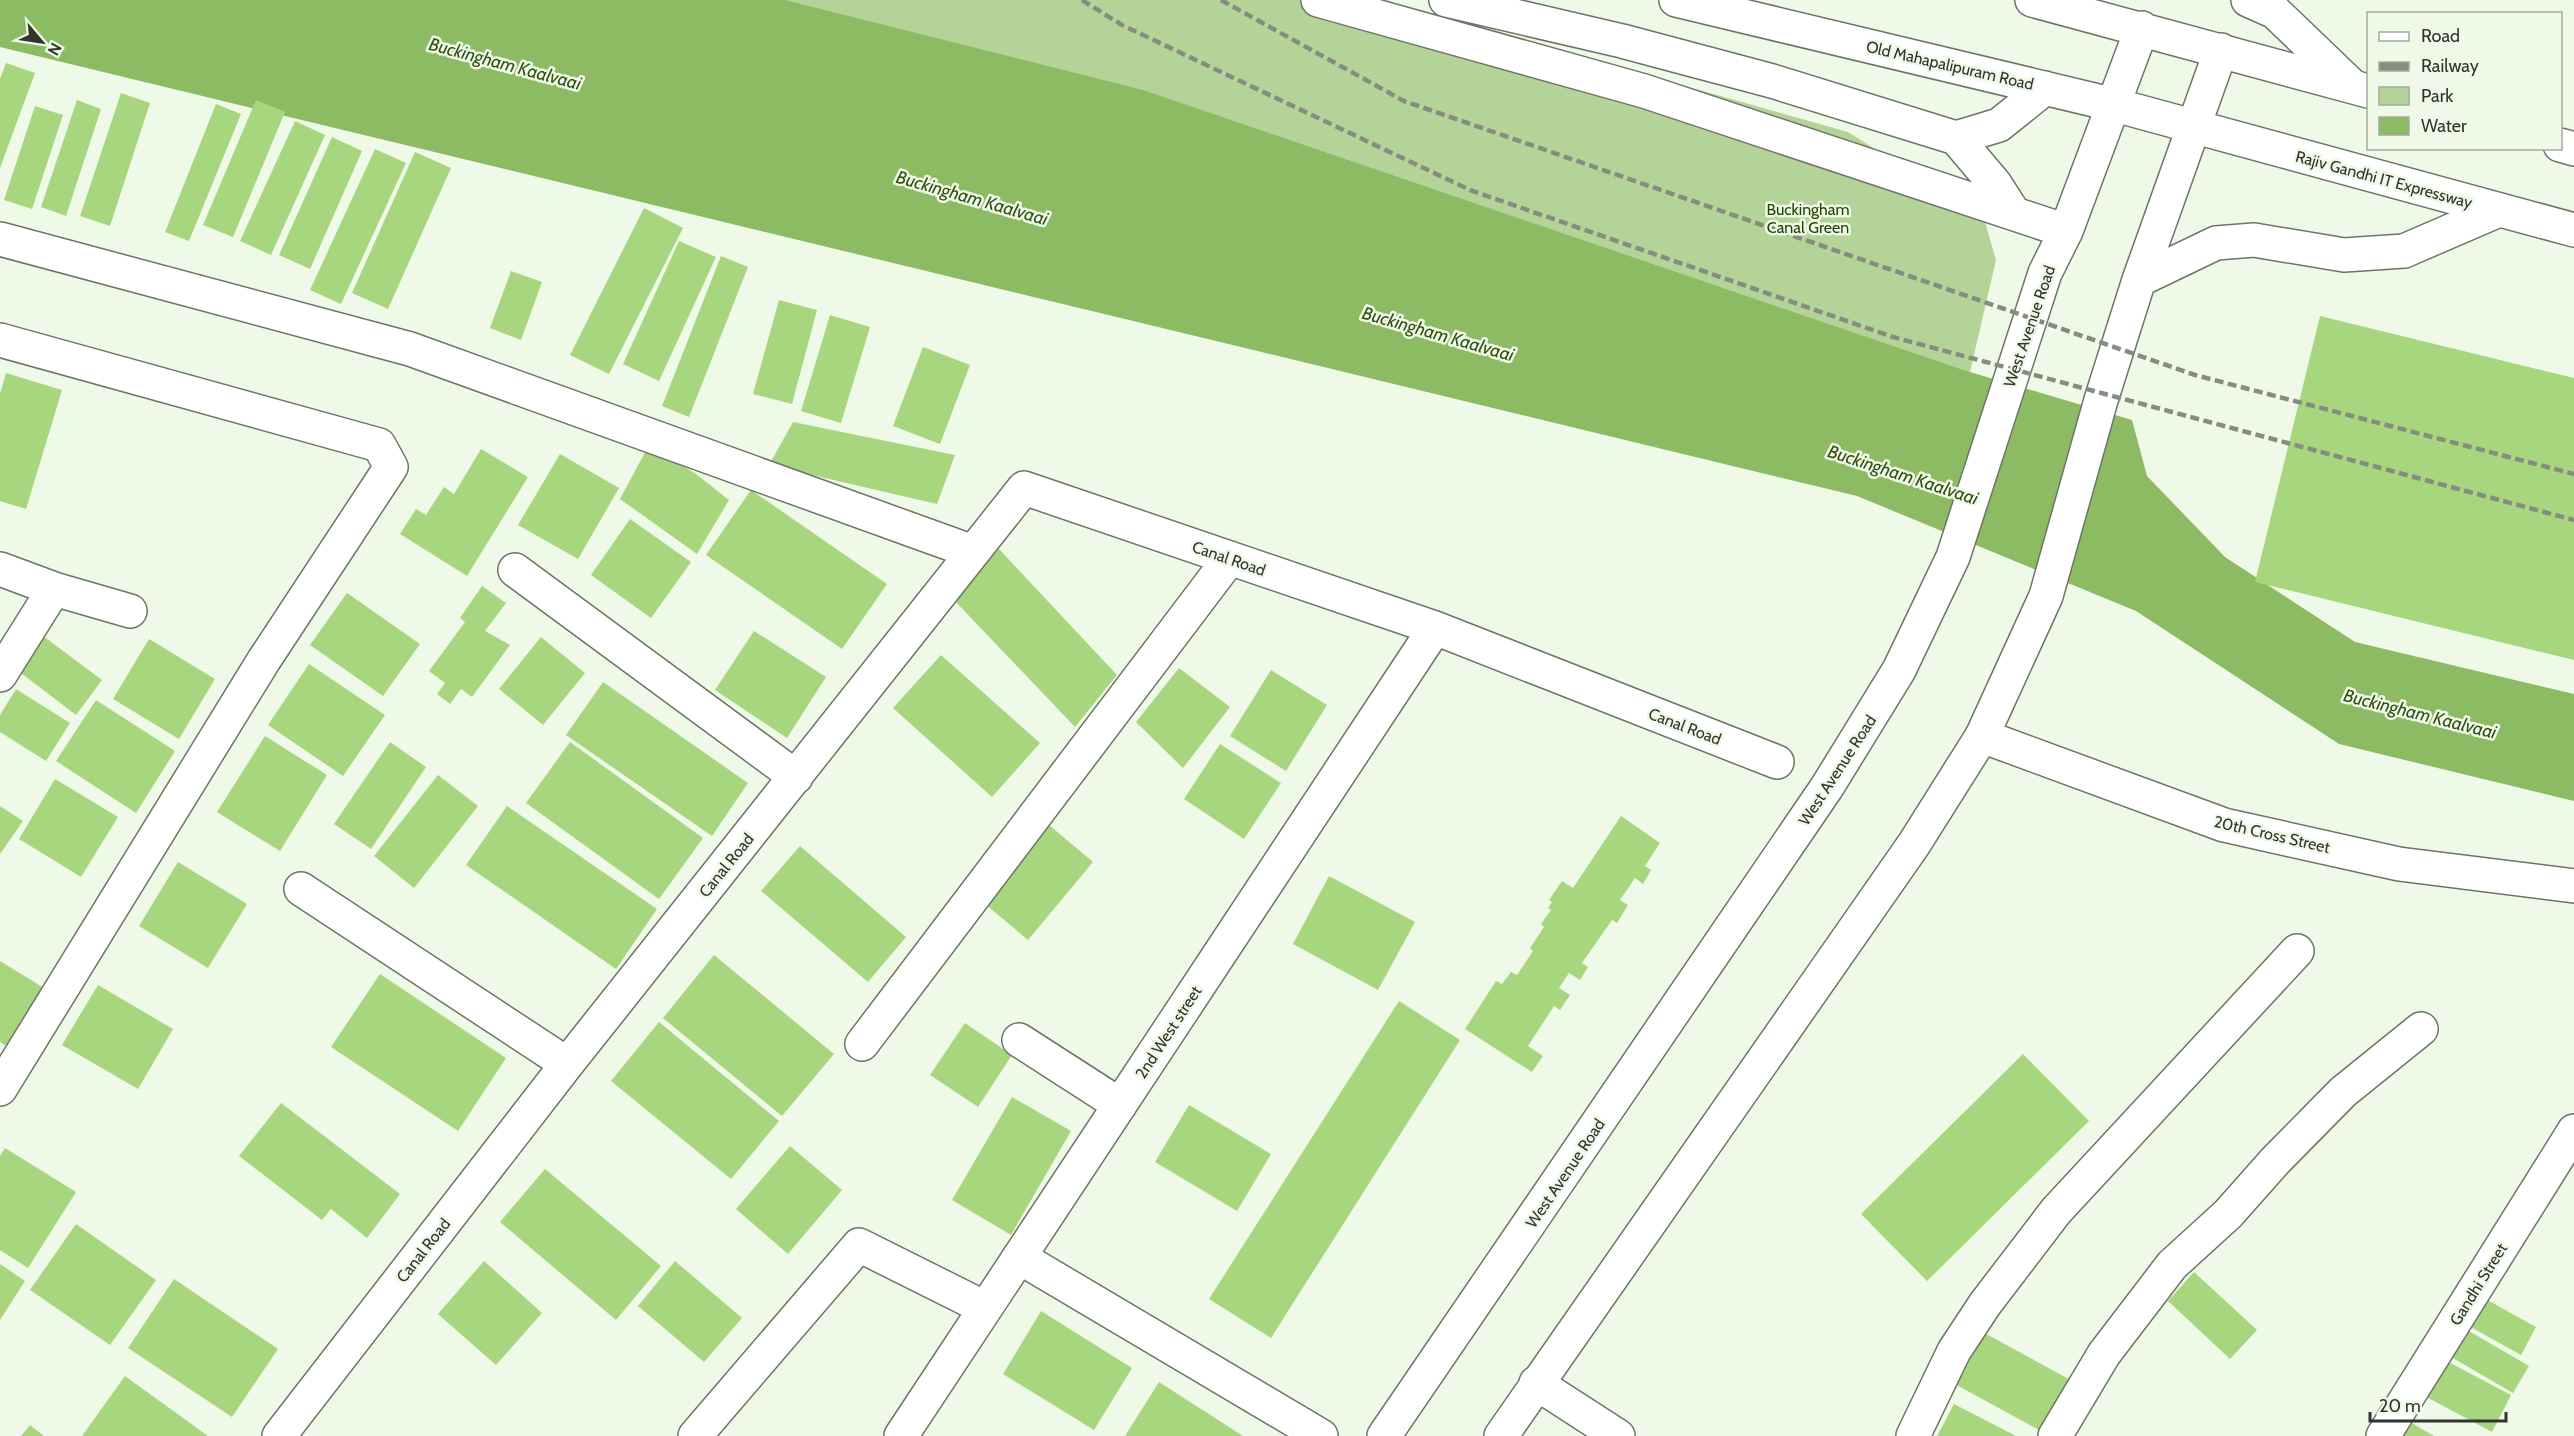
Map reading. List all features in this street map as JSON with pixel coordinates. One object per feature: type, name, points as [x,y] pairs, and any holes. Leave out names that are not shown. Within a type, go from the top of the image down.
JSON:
[{"type":"street","points":[[1318,0],[1644,91],[2066,231]]},
{"type":"street","points":[[1446,0],[1622,40],[1772,81],[1956,138],[1995,184],[2013,212]]},
{"type":"street","points":[[2032,0],[2361,89]]},
{"type":"street","points":[[2248,0],[2275,12],[2361,89]]},
{"type":"street","name":"Old Mahapalipuram Road","points":[[1690,4],[2115,105],[2195,128]]},
{"type":"street","name":"West Avenue Road","points":[[1384,1436],[1827,787],[1899,670],[1953,557],[2045,273],[2066,231],[2142,28]]},
{"type":"street","points":[[1501,1436],[1914,844],[1982,736],[2046,596],[2101,400],[2139,280],[2221,50]]},
{"type":"street","points":[[1956,138],[1999,125],[2045,88]]},
{"type":"street","name":"Rajiv Gandhi IT Expressway","points":[[2195,128],[2574,230]]},
{"type":"street","points":[[2139,280],[2216,243],[2254,240],[2344,255],[2404,251],[2499,210]]},
{"type":"street","points":[[0,239],[410,349],[973,552]]},
{"type":"street","points":[[0,340],[379,445],[390,466],[264,660],[2,1083]]},
{"type":"street","name":"Canal Road","points":[[279,1436],[567,1064],[1024,488],[1435,628],[1778,762]]},
{"type":"street","points":[[862,1044],[1230,558]]},
{"type":"street","points":[[0,569],[54,590],[130,611]]},
{"type":"street","points":[[515,570],[796,777]]},
{"type":"street","points":[[0,675],[54,590]]},
{"type":"street","name":"2nd West street","points":[[901,1436],[1435,628]]},
{"type":"street","name":"20th Cross Street","points":[[1982,736],[2224,825],[2399,864],[2574,886]]},
{"type":"street","points":[[301,889],[567,1064]]},
{"type":"street","points":[[1913,1436],[1954,1351],[1985,1304],[2056,1211],[2297,951]]},
{"type":"street","points":[[2055,1436],[2104,1354],[2172,1265],[2228,1214],[2275,1161],[2343,1092],[2421,1029]]},
{"type":"street","points":[[1019,1040],[1120,1105]]},
{"type":"street","name":"Gandhi Street","points":[[2383,1436],[2574,1131]]},
{"type":"street","points":[[695,1436],[859,1245],[985,1308]]},
{"type":"street","points":[[1019,1257],[1321,1436]]},
{"type":"street","points":[[1536,1383],[1618,1436]]},
{"type":"green space","name":"Buckingham Canal Green","points":[[786,0],[1344,0],[1462,34],[1671,82],[1848,132],[1937,188],[1985,222],[1996,260],[1970,372],[1144,90]]},
{"type":"water","name":"Buckingham Kaalvaai","points":[[0,0],[786,0],[1144,90],[1970,372],[2132,420],[2147,476],[2225,557],[2355,642],[2574,694],[2574,801],[2339,744],[2136,611],[1857,496],[0,47]]},
{"type":"building","points":[[6,63],[35,73],[0,168],[0,79]]},
{"type":"building","points":[[121,93],[150,103],[110,226],[80,216]]},
{"type":"building","points":[[77,100],[101,109],[66,216],[41,207]]},
{"type":"building","points":[[256,100],[285,112],[233,237],[203,225]]},
{"type":"building","points":[[216,104],[241,114],[189,241],[165,232]]},
{"type":"building","points":[[35,106],[63,115],[32,209],[4,200]]},
{"type":"building","points":[[295,121],[325,135],[271,255],[240,241]]},
{"type":"building","points":[[332,137],[362,151],[310,269],[279,255]]},
{"type":"building","points":[[375,149],[406,163],[341,304],[310,290]]},
{"type":"building","points":[[415,152],[451,168],[388,309],[352,293]]},
{"type":"building","points":[[644,208],[683,228],[609,374],[570,355]]},
{"type":"building","points":[[679,241],[716,257],[659,381],[623,364]]},
{"type":"building","points":[[721,256],[748,267],[689,417],[662,406]]},
{"type":"building","points":[[511,271],[542,282],[521,340],[490,328]]},
{"type":"building","points":[[779,300],[817,310],[792,404],[753,394]]},
{"type":"building","points":[[830,315],[870,327],[841,423],[801,411]]},
{"type":"building","points":[[2320,316],[2574,378],[2574,660],[2255,582]]},
{"type":"building","points":[[923,347],[970,365],[940,444],[893,426]]},
{"type":"building","points":[[6,373],[62,390],[26,509],[0,501],[0,394]]},
{"type":"building","points":[[793,422],[955,455],[937,504],[769,465]]},
{"type":"building","points":[[649,445],[696,474],[729,500],[697,554],[620,499]]},
{"type":"building","points":[[481,449],[528,477],[467,576],[400,534],[416,509],[426,515],[444,487],[454,494]]},
{"type":"building","points":[[560,454],[619,488],[578,559],[518,525]]},
{"type":"building","points":[[751,490],[887,584],[842,649],[706,555]]},
{"type":"building","points":[[630,519],[691,562],[651,618],[591,575]]},
{"type":"building","points":[[998,548],[1117,675],[1075,727],[953,599]]},
{"type":"building","points":[[482,586],[506,603],[485,631],[510,645],[472,697],[461,689],[450,704],[437,694],[445,683],[429,671],[465,622],[460,618]]},
{"type":"building","points":[[347,593],[420,644],[383,696],[310,645]]},
{"type":"building","points":[[754,631],[826,677],[787,738],[715,690]]},
{"type":"building","points":[[43,636],[102,680],[76,715],[17,670]]},
{"type":"building","points":[[541,637],[585,673],[543,725],[499,689]]},
{"type":"building","points":[[149,639],[215,679],[179,739],[113,699]]},
{"type":"building","points":[[941,655],[1040,743],[992,797],[893,708]]},
{"type":"building","points":[[309,664],[385,715],[343,776],[268,725]]},
{"type":"building","points":[[1179,668],[1230,707],[1183,768],[1136,722]]},
{"type":"building","points":[[1271,670],[1327,705],[1286,771],[1230,736]]},
{"type":"building","points":[[603,682],[748,783],[712,836],[566,735]]},
{"type":"building","points":[[16,689],[70,723],[46,761],[0,732],[0,715]]},
{"type":"building","points":[[96,700],[175,751],[136,813],[56,761]]},
{"type":"building","points":[[265,736],[327,775],[280,851],[217,812]]},
{"type":"building","points":[[390,742],[426,767],[371,849],[334,824]]},
{"type":"building","points":[[570,742],[703,838],[659,899],[526,803]]},
{"type":"building","points":[[1220,744],[1281,783],[1244,839],[1184,799]]},
{"type":"building","points":[[438,775],[478,806],[414,888],[374,856]]},
{"type":"building","points":[[55,779],[118,817],[81,877],[19,839]]},
{"type":"building","points":[[0,806],[23,821],[0,854]]},
{"type":"building","points":[[507,806],[657,909],[616,969],[466,865]]},
{"type":"building","points":[[1621,816],[1660,843],[1645,866],[1651,870],[1643,884],[1635,878],[1620,900],[1628,905],[1617,923],[1612,920],[1582,963],[1588,967],[1580,980],[1569,973],[1559,988],[1570,995],[1560,1010],[1554,1006],[1528,1046],[1543,1056],[1532,1072],[1465,1029],[1496,981],[1502,984],[1511,972],[1517,975],[1533,951],[1530,948],[1544,927],[1541,924],[1551,910],[1548,908],[1552,902],[1549,900],[1562,881],[1573,888]]},
{"type":"building","points":[[1049,825],[1093,862],[1028,940],[984,903]]},
{"type":"building","points":[[800,846],[906,937],[868,982],[761,891]]},
{"type":"building","points":[[178,862],[247,904],[208,968],[139,926]]},
{"type":"building","points":[[1329,876],[1415,922],[1378,990],[1293,944]]},
{"type":"building","points":[[714,955],[834,1054],[782,1116],[663,1018]]},
{"type":"building","points":[[0,961],[44,988],[8,1047],[0,1042]]},
{"type":"building","points":[[380,974],[506,1058],[458,1131],[331,1047]]},
{"type":"building","points":[[98,985],[173,1029],[138,1089],[62,1045]]},
{"type":"building","points":[[1399,1001],[1460,1040],[1271,1338],[1209,1299]]},
{"type":"building","points":[[659,1022],[779,1121],[731,1179],[611,1081]]},
{"type":"building","points":[[965,1023],[1012,1055],[978,1107],[930,1075]]},
{"type":"building","points":[[2023,1054],[2089,1121],[1927,1281],[1861,1214]]},
{"type":"building","points":[[1012,1097],[1071,1131],[1011,1235],[952,1200]]},
{"type":"building","points":[[281,1103],[400,1194],[367,1238],[331,1209],[322,1220],[239,1156]]},
{"type":"building","points":[[1189,1105],[1271,1154],[1237,1211],[1155,1162]]},
{"type":"building","points":[[790,1146],[842,1190],[788,1254],[736,1209]]},
{"type":"building","points":[[5,1148],[76,1192],[28,1268],[0,1250],[0,1156]]},
{"type":"building","points":[[545,1169],[661,1266],[616,1320],[500,1222]]},
{"type":"building","points":[[76,1224],[156,1280],[110,1345],[30,1290]]},
{"type":"building","points":[[484,1261],[542,1313],[496,1365],[438,1314]]},
{"type":"building","points":[[675,1261],[742,1318],[704,1362],[638,1306]]},
{"type":"building","points":[[0,1264],[25,1281],[0,1320]]},
{"type":"building","points":[[2194,1272],[2257,1330],[2230,1359],[2168,1301]]},
{"type":"building","points":[[174,1279],[278,1349],[232,1417],[128,1348]]},
{"type":"building","points":[[2473,1292],[2536,1327],[2521,1355],[2458,1320]]},
{"type":"building","points":[[1041,1311],[1132,1368],[1094,1430],[1003,1374]]},
{"type":"building","points":[[2455,1323],[2529,1366],[2513,1393],[2439,1350]]},
{"type":"building","points":[[1979,1330],[2078,1384],[2050,1436],[1951,1382]]},
{"type":"building","points":[[2437,1356],[2511,1395],[2492,1432],[2417,1392]]},
{"type":"building","points":[[125,1376],[208,1436],[82,1436]]},
{"type":"building","points":[[1159,1382],[1243,1436],[1125,1436]]},
{"type":"building","points":[[1954,1404],[2016,1436],[1937,1436]]},
{"type":"building","points":[[2405,1419],[2434,1436],[2395,1436]]},
{"type":"building","points":[[30,1425],[44,1436],[21,1436]]},
{"type":"railway","points":[[1082,0],[1122,25],[1470,190],[1893,337],[2574,520]]},
{"type":"railway","points":[[1221,0],[1404,101],[2195,375],[2574,474]]}]
